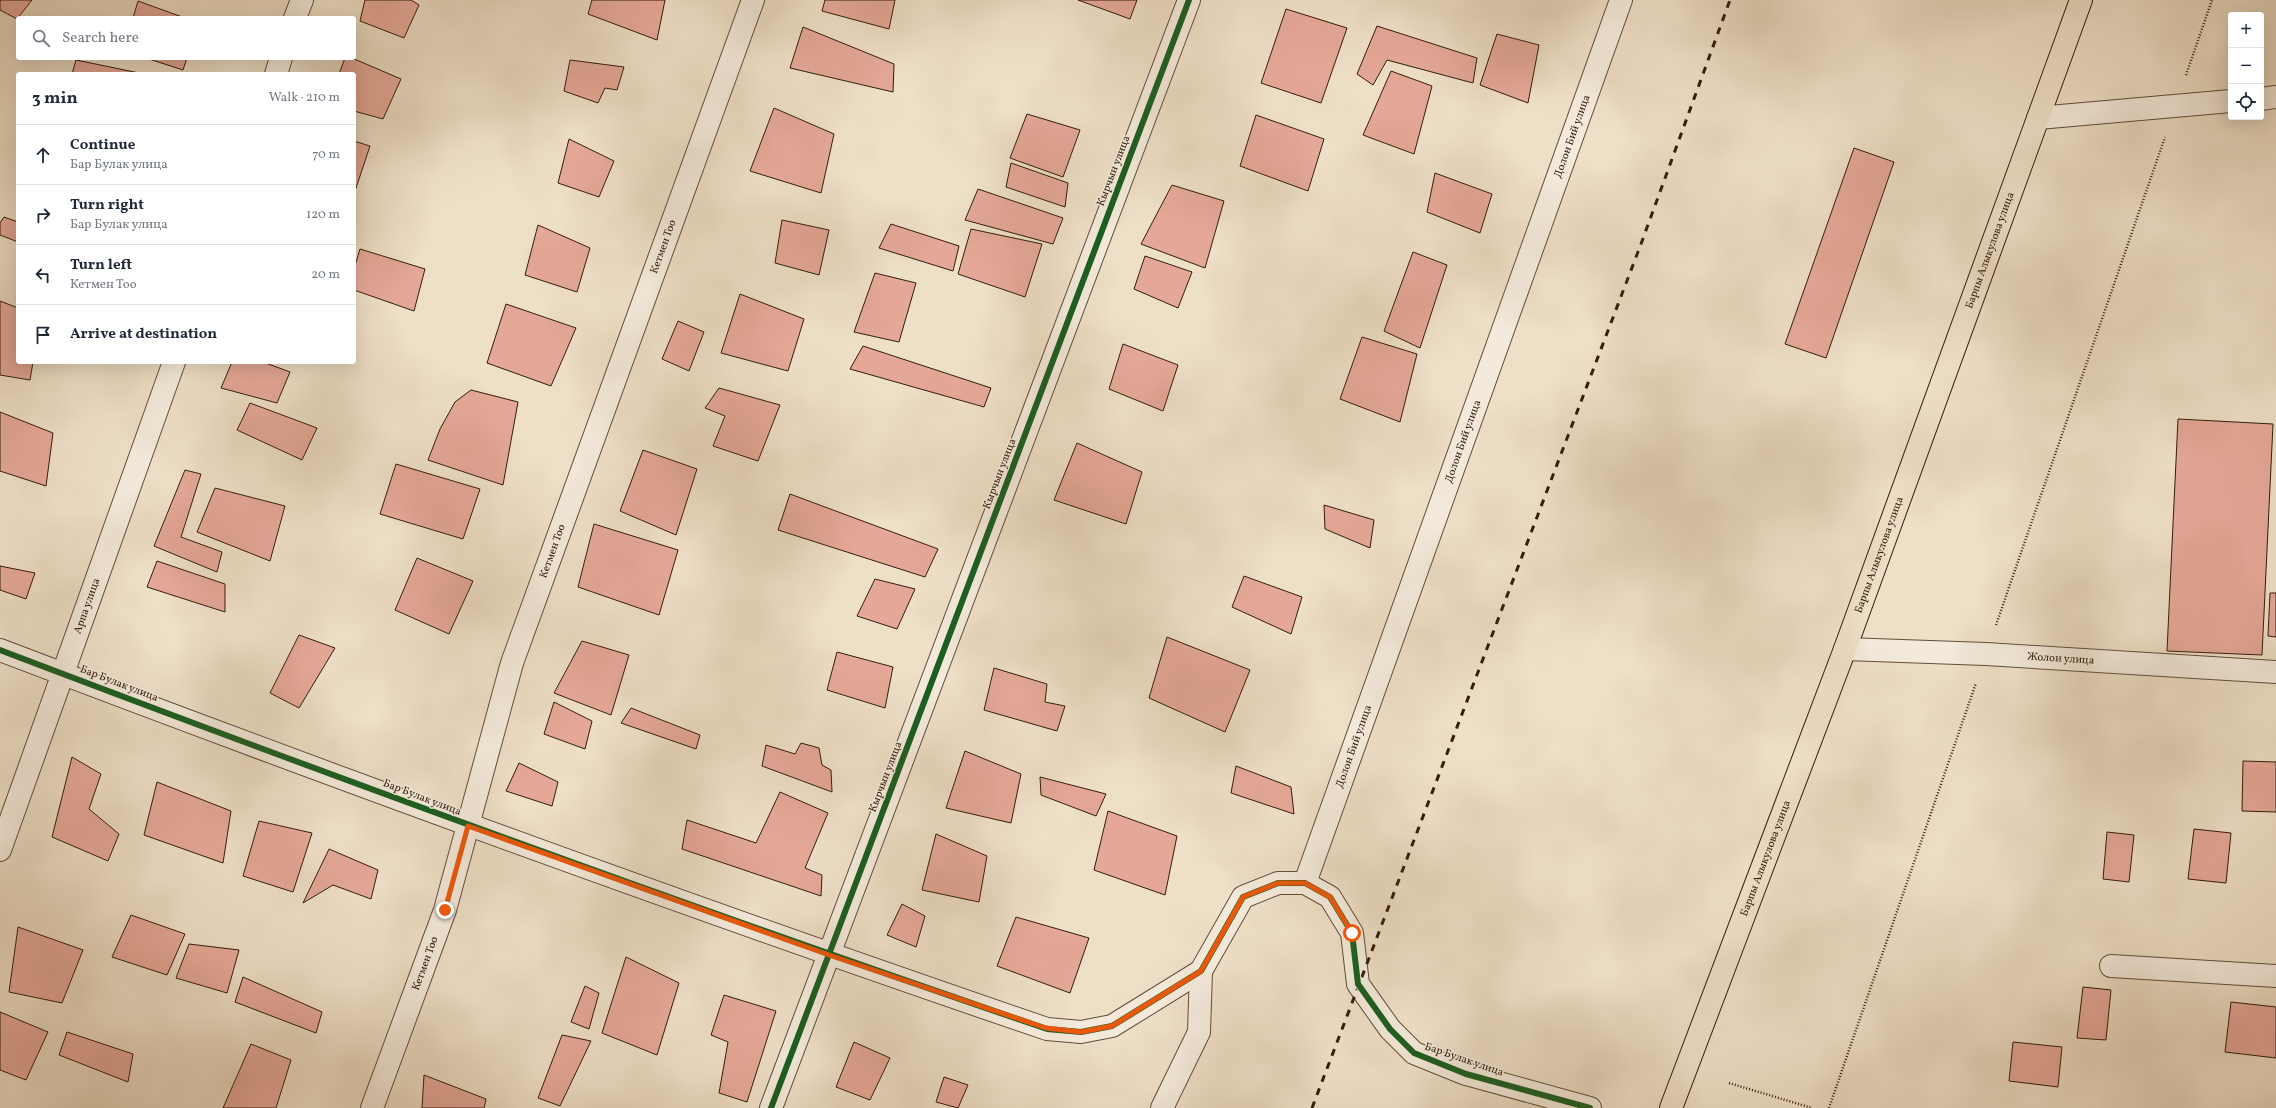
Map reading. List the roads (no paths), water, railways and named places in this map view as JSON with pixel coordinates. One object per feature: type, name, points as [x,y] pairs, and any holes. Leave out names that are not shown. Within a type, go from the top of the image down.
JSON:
[{"type":"main road","name":"Барпы Алыкулова улица","points":[[1671,1108],[1845,649],[2081,0]]},
{"type":"street","points":[[296,16],[302,0]]},
{"type":"street","name":"Кетмен Тоо","points":[[372,1108],[445,910],[512,663],[753,0]]},
{"type":"street","name":"Кырчын улица","points":[[771,1108],[1189,0]]},
{"type":"street","name":"Долон Бий улица","points":[[1305,883],[1621,0]]},
{"type":"street","points":[[277,72],[280,60]]},
{"type":"street","points":[[2264,99],[2276,97]]},
{"type":"street","points":[[2038,118],[2228,101]]},
{"type":"street","name":"Арпа улица","points":[[0,850],[173,364]]},
{"type":"street","name":"Жолон улица","points":[[1845,649],[1986,654],[2276,672]]},
{"type":"street","name":"Бар Булак улица","points":[[0,650],[468,826],[829,955],[1046,1028],[1081,1032],[1112,1026],[1201,971],[1243,897],[1278,883],[1305,883],[1330,897],[1352,933],[1358,984],[1390,1029],[1414,1053],[1466,1074],[1590,1108]]},
{"type":"street","points":[[2112,966],[2276,976]]},
{"type":"street","points":[[1162,1108],[1198,1032],[1201,971]]},
{"type":"railway","points":[[1312,1108],[1641,244],[1730,0]]}]
